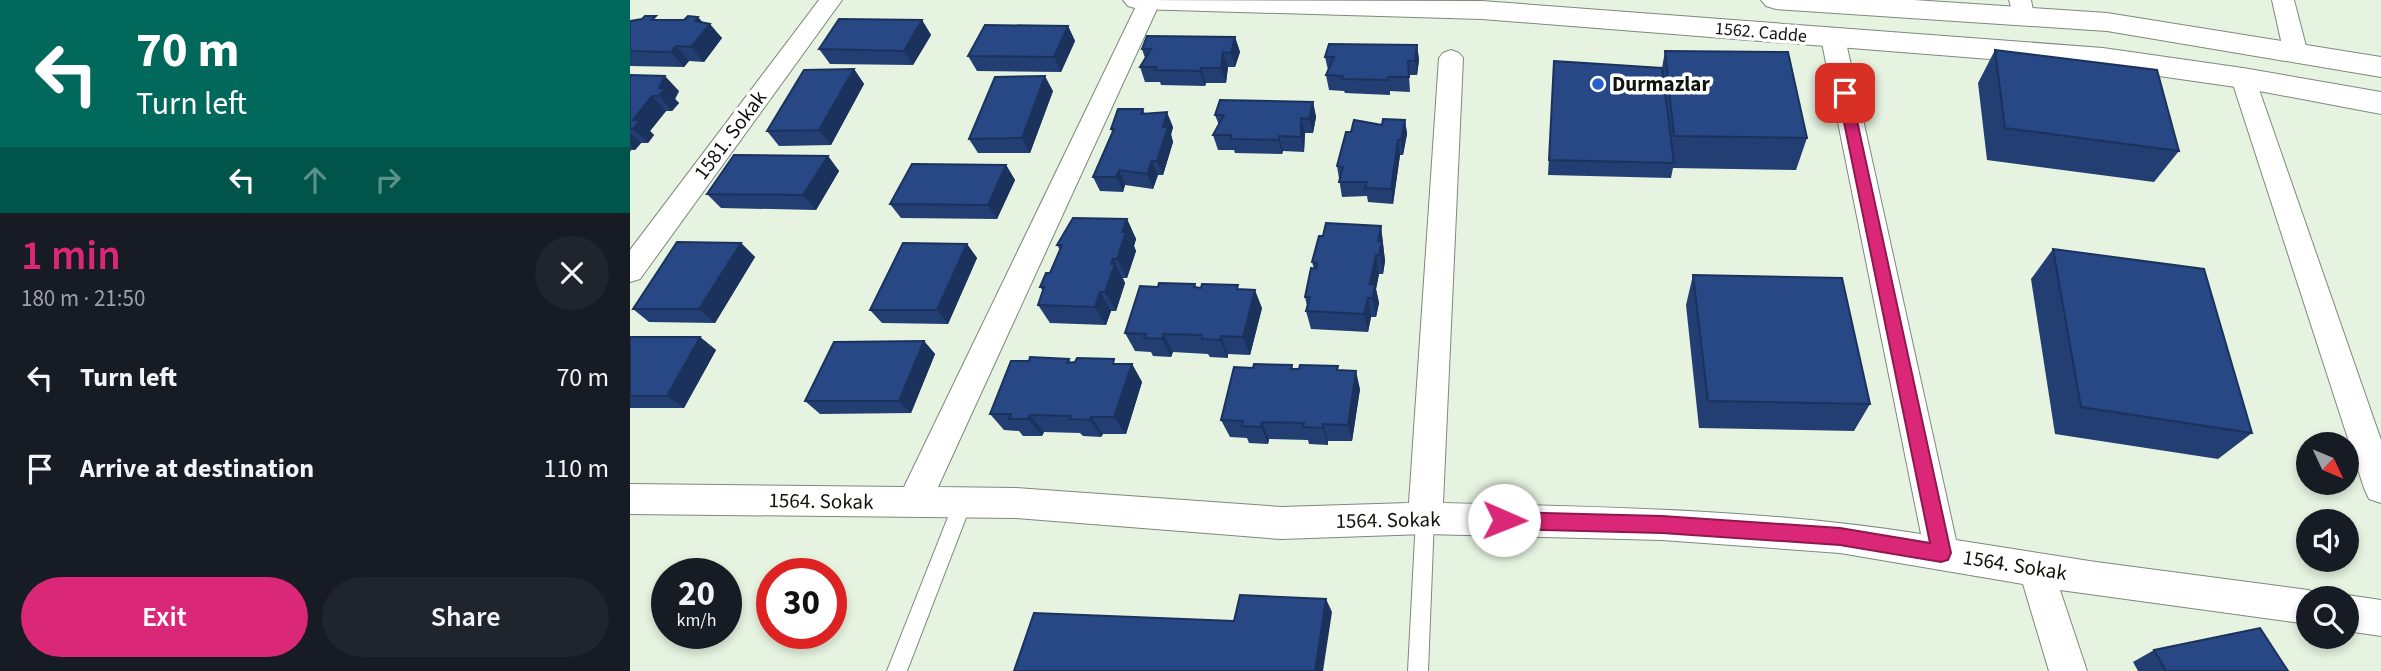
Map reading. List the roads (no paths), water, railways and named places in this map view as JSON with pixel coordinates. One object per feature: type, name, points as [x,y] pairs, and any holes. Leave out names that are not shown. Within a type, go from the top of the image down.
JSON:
[{"type":"main road","name":"1562. Cadde","points":[[1138,0],[1482,10],[2103,58],[2243,78],[2381,103]]},
{"type":"main road","name":"1562. Cadde","points":[[1776,0],[2021,8],[2381,67]]},
{"type":"street","name":"1581. Sokak","points":[[630,271],[831,0]]},
{"type":"street","points":[[914,502],[1150,0]]},
{"type":"street","points":[[2283,0],[2296,54]]},
{"type":"street","points":[[1833,38],[1941,553]]},
{"type":"street","points":[[1425,519],[1451,58]]},
{"type":"street","points":[[2243,78],[2381,488]]},
{"type":"street","name":"1564. Sokak","points":[[630,499],[1016,503],[1281,523],[1425,519],[1662,524],[1840,537],[2036,569],[2296,605]]},
{"type":"street","points":[[2036,569],[2068,671]]},
{"type":"street","points":[[2359,615],[2381,618]]},
{"type":"lane","points":[[897,671],[963,502]]},
{"type":"lane","points":[[1418,671],[1425,519]]},
{"type":"place","name":"Durmazlar","points":[[1598,84]]}]
